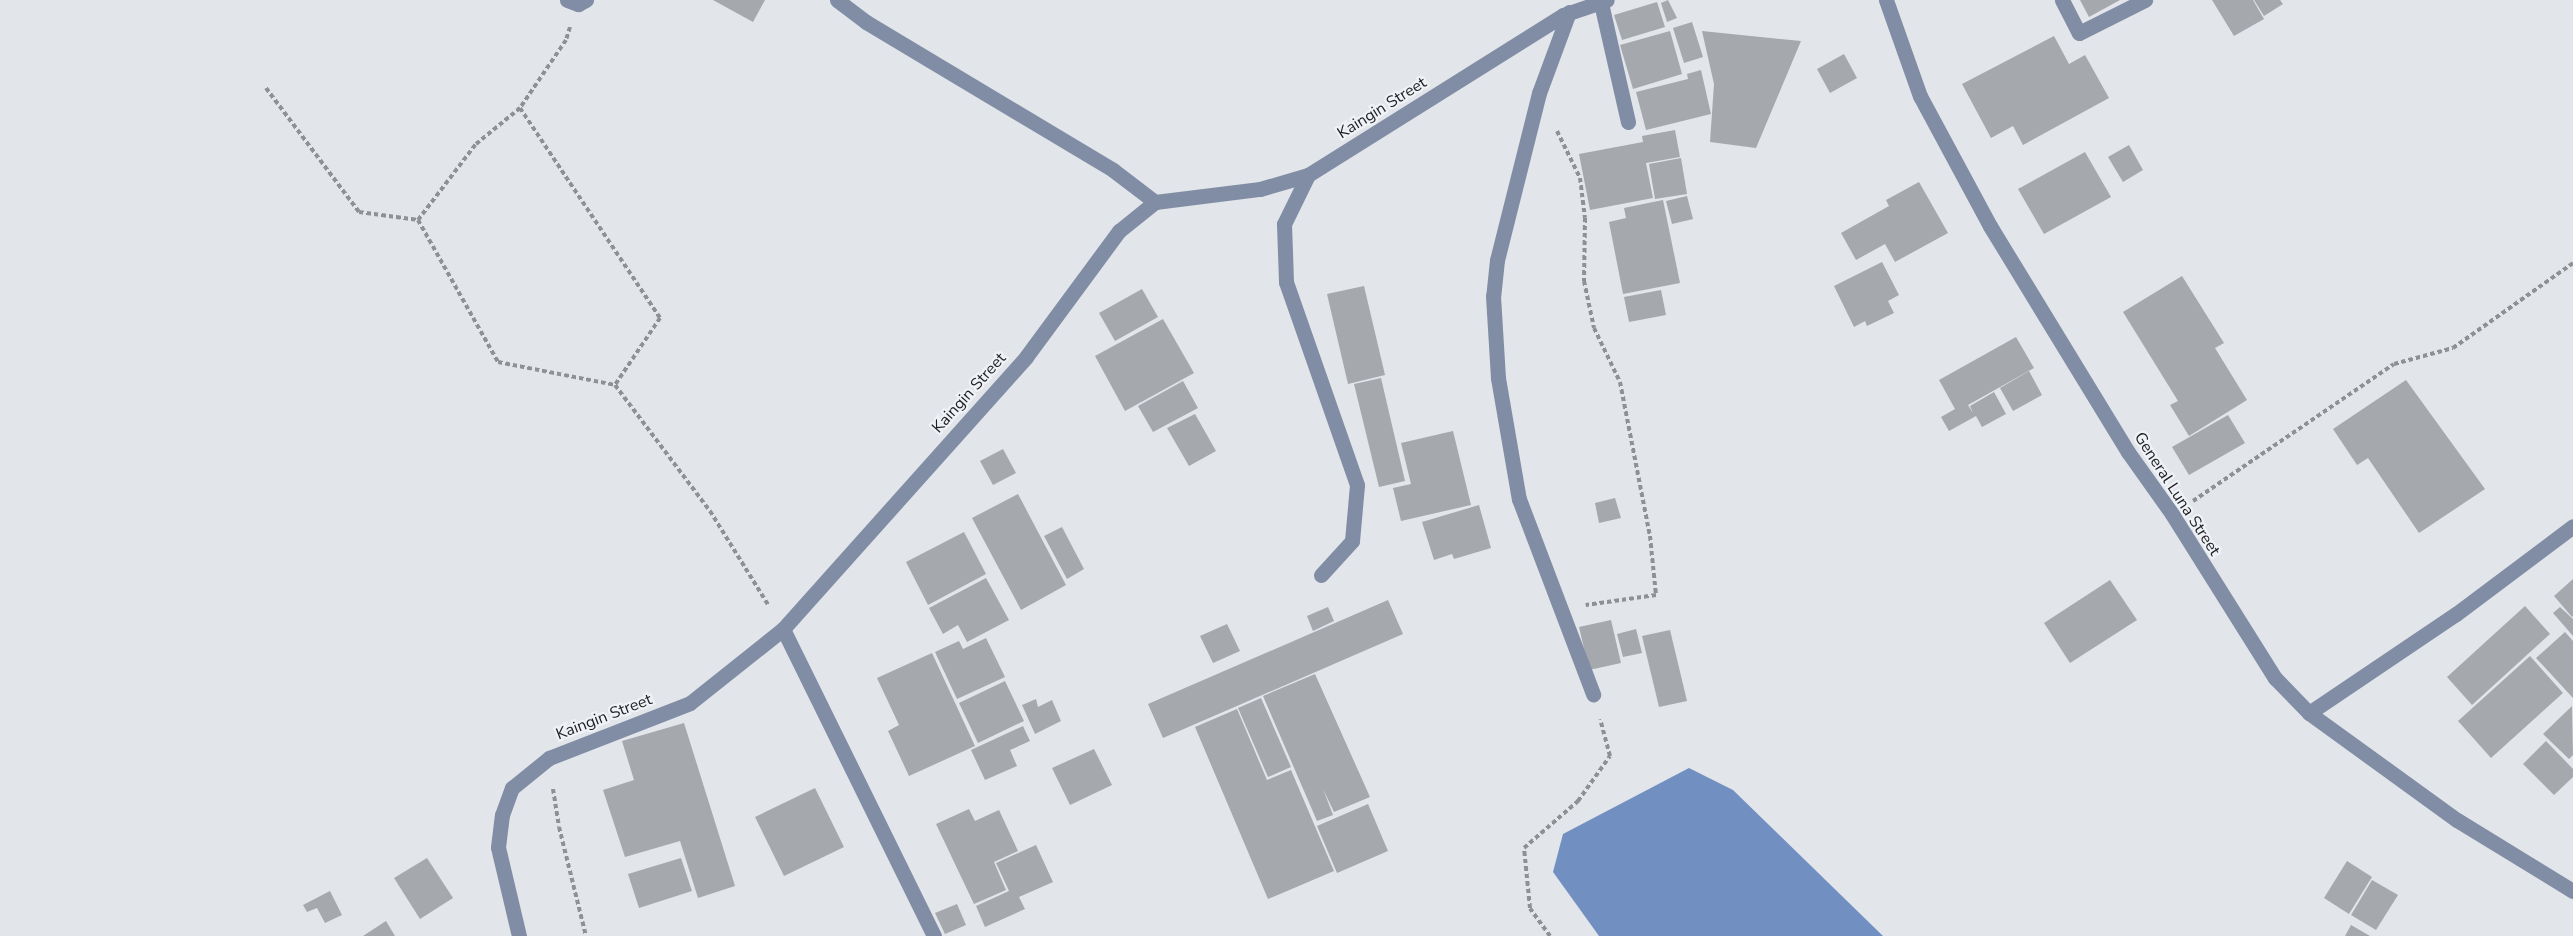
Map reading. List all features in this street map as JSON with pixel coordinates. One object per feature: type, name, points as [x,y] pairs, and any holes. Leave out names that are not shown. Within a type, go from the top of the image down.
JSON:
[{"type":"street","points":[[837,0],[866,22],[1113,170],[1155,202]]},
{"type":"street","name":"General Luna Street","points":[[1886,0],[1920,96],[1990,226],[2128,452],[2172,514],[2275,678],[2308,713],[2457,820],[2573,891]]},
{"type":"street","points":[[2062,0],[2079,33],[2145,0]]},
{"type":"street","points":[[1604,1],[1628,122]]},
{"type":"street","name":"Kaingin Street","points":[[519,936],[498,847],[502,815],[512,788],[549,758],[690,703],[783,629],[1026,357],[1119,231],[1155,202],[1260,189],[1308,175],[1569,12],[1604,1]]},
{"type":"street","points":[[1569,12],[1539,93],[1497,260],[1493,296],[1498,378],[1519,500],[1593,694]]},
{"type":"street","points":[[1308,175],[1284,224],[1286,282],[1357,485],[1352,541],[1322,575]]},
{"type":"street","points":[[2308,713],[2456,614],[2573,526]]},
{"type":"street","points":[[783,629],[934,936]]},
{"type":"path","points":[[418,220],[476,144],[520,108],[566,40],[577,1]]},
{"type":"path","points":[[266,88],[359,212],[418,220]]},
{"type":"path","points":[[1539,93],[1580,178],[1585,218],[1584,280],[1594,328],[1620,382],[1650,536],[1656,595],[1559,606]]},
{"type":"path","points":[[520,108],[660,318],[615,385]]},
{"type":"path","points":[[418,220],[498,362],[615,385],[710,511],[783,629]]},
{"type":"path","points":[[2172,514],[2394,364],[2453,348],[2573,264]]},
{"type":"path","points":[[1550,936],[1530,908],[1524,848],[1578,801],[1610,756],[1593,694]]},
{"type":"path","points":[[549,758],[559,827],[586,936]]},
{"type":"water","points":[[1689,768],[1733,790],[1883,936],[1599,936],[1553,872],[1563,834]]},
{"type":"building","points":[[713,0],[765,0],[753,22]]},
{"type":"building","points":[[1668,0],[1677,18],[1667,22],[1661,3]]},
{"type":"building","points":[[2080,0],[2120,0],[2089,17]]},
{"type":"building","points":[[2212,0],[2253,0],[2264,19],[2234,36]]},
{"type":"building","points":[[2254,0],[2280,0],[2283,4],[2264,16]]},
{"type":"building","points":[[1657,2],[1665,27],[1622,40],[1614,15]]},
{"type":"building","points":[[1692,22],[1703,57],[1684,63],[1673,28]]},
{"type":"building","points":[[1670,31],[1682,74],[1633,89],[1620,45]]},
{"type":"building","points":[[1702,31],[1801,41],[1756,148],[1710,142],[1714,84]]},
{"type":"building","points":[[2054,36],[2069,64],[2085,55],[2109,98],[2023,145],[2013,126],[1991,138],[1962,84]]},
{"type":"building","points":[[1844,54],[1857,78],[1830,93],[1817,69]]},
{"type":"building","points":[[1701,70],[1711,114],[1646,130],[1636,92],[1688,79],[1687,74]]},
{"type":"building","points":[[1675,130],[1680,157],[1646,163],[1653,198],[1590,210],[1579,154],[1643,142],[1642,136]]},
{"type":"building","points":[[2129,145],[2143,170],[2123,182],[2108,157]]},
{"type":"building","points":[[2085,152],[2111,197],[2044,234],[2018,189]]},
{"type":"building","points":[[1681,158],[1687,194],[1655,199],[1649,164]]},
{"type":"building","points":[[1919,182],[1948,233],[1895,262],[1885,244],[1856,260],[1841,233],[1889,206],[1886,200]]},
{"type":"building","points":[[1687,196],[1693,219],[1672,224],[1666,201]]},
{"type":"building","points":[[1663,200],[1680,283],[1623,294],[1609,222],[1626,218],[1624,208]]},
{"type":"building","points":[[1882,262],[1899,295],[1888,301],[1894,313],[1867,326],[1865,321],[1854,327],[1834,286]]},
{"type":"building","points":[[2182,276],[2224,343],[2215,348],[2247,400],[2189,436],[2170,405],[2178,401],[2123,312]]},
{"type":"building","points":[[1364,286],[1385,375],[1348,384],[1327,294]]},
{"type":"building","points":[[1142,289],[1158,317],[1115,341],[1099,313]]},
{"type":"building","points":[[1661,290],[1666,315],[1629,322],[1624,297]]},
{"type":"building","points":[[1163,319],[1194,373],[1125,411],[1095,356]]},
{"type":"building","points":[[2016,337],[2034,368],[1968,405],[1973,413],[1970,406],[1994,392],[2006,414],[1982,427],[1976,416],[1949,431],[1941,417],[1955,409],[1939,380]]},
{"type":"building","points":[[2029,371],[2042,395],[2013,411],[2000,388]]},
{"type":"building","points":[[1381,378],[1405,481],[1379,487],[1354,384]]},
{"type":"building","points":[[2406,380],[2485,489],[2419,533],[2368,458],[2357,465],[2333,429]]},
{"type":"building","points":[[1183,381],[1198,408],[1153,432],[1138,406]]},
{"type":"building","points":[[1195,414],[1216,451],[1189,466],[1167,428]]},
{"type":"building","points":[[2228,415],[2245,443],[2189,475],[2172,447]]},
{"type":"building","points":[[1453,431],[1471,505],[1401,521],[1393,488],[1411,484],[1401,443]]},
{"type":"building","points":[[1003,449],[1016,473],[993,485],[980,461]]},
{"type":"building","points":[[1018,494],[1066,585],[1021,610],[972,518]]},
{"type":"building","points":[[1615,498],[1621,518],[1599,523],[1595,503]]},
{"type":"building","points":[[1479,505],[1491,548],[1454,559],[1452,554],[1434,560],[1422,522]]},
{"type":"building","points":[[1062,527],[1084,569],[1067,579],[1044,536]]},
{"type":"building","points":[[964,532],[986,574],[928,605],[906,562]]},
{"type":"building","points":[[986,578],[1009,620],[967,642],[958,625],[943,634],[929,608]]},
{"type":"building","points":[[2573,579],[2573,616],[2572,617],[2554,596]]},
{"type":"building","points":[[2110,580],[2137,620],[2070,663],[2044,623]]},
{"type":"building","points":[[1388,600],[1403,634],[1163,738],[1148,704]]},
{"type":"building","points":[[2525,606],[2550,634],[2472,705],[2447,677]]},
{"type":"building","points":[[1328,607],[1334,621],[1313,631],[1307,616]]},
{"type":"building","points":[[2560,607],[2573,619],[2573,636],[2553,613]]},
{"type":"building","points":[[1611,620],[1621,663],[1589,670],[1579,627]]},
{"type":"building","points":[[1227,624],[1240,651],[1213,663],[1200,636]]},
{"type":"building","points":[[1636,629],[1642,653],[1623,657],[1617,634]]},
{"type":"building","points":[[1670,630],[1687,701],[1659,707],[1642,636]]},
{"type":"building","points":[[2565,632],[2573,641],[2573,698],[2536,658]]},
{"type":"building","points":[[986,638],[1005,677],[957,699],[935,652],[959,641],[963,649]]},
{"type":"building","points":[[932,653],[975,746],[909,776],[888,731],[899,725],[877,678]]},
{"type":"building","points":[[2530,656],[2563,693],[2491,758],[2458,721]]},
{"type":"building","points":[[1315,674],[1370,797],[1334,812],[1323,789],[1333,815],[1317,821],[1263,696]]},
{"type":"building","points":[[1005,681],[1024,721],[978,743],[959,703]]},
{"type":"building","points":[[1261,698],[1291,767],[1268,777],[1238,708]]},
{"type":"building","points":[[1036,699],[1038,707],[1052,700],[1061,721],[1035,734],[1022,705]]},
{"type":"building","points":[[2572,706],[2573,755],[2569,759],[2543,734]]},
{"type":"building","points":[[1237,709],[1267,780],[1291,770],[1334,871],[1268,899],[1195,727]]},
{"type":"building","points":[[684,723],[735,886],[698,898],[680,841],[625,857],[603,790],[634,780],[622,741]]},
{"type":"building","points":[[1023,726],[1030,741],[1010,750],[1017,766],[985,780],[971,750]]},
{"type":"building","points":[[2546,741],[2573,769],[2573,777],[2554,795],[2523,764]]},
{"type":"building","points":[[1094,749],[1112,785],[1070,805],[1052,768]]},
{"type":"building","points":[[815,788],[844,847],[784,876],[755,817]]},
{"type":"building","points":[[1368,804],[1388,851],[1337,873],[1317,826]]},
{"type":"building","points":[[969,809],[975,821],[999,810],[1018,851],[994,862],[1006,890],[974,904],[936,824]]},
{"type":"building","points":[[1036,845],[1053,882],[1019,897],[1025,909],[985,927],[976,906],[1009,891],[996,863]]},
{"type":"building","points":[[427,858],[453,898],[420,919],[394,878]]},
{"type":"building","points":[[681,858],[692,891],[639,908],[628,874]]},
{"type":"building","points":[[2347,861],[2372,877],[2349,914],[2324,898]]},
{"type":"building","points":[[2372,880],[2398,895],[2376,930],[2351,915]]},
{"type":"building","points":[[330,891],[342,915],[325,923],[317,908],[307,912],[303,905]]},
{"type":"building","points":[[957,904],[966,925],[945,934],[935,913]]},
{"type":"building","points":[[386,921],[395,936],[363,936]]},
{"type":"building","points":[[2351,925],[2370,936],[2345,936]]}]
